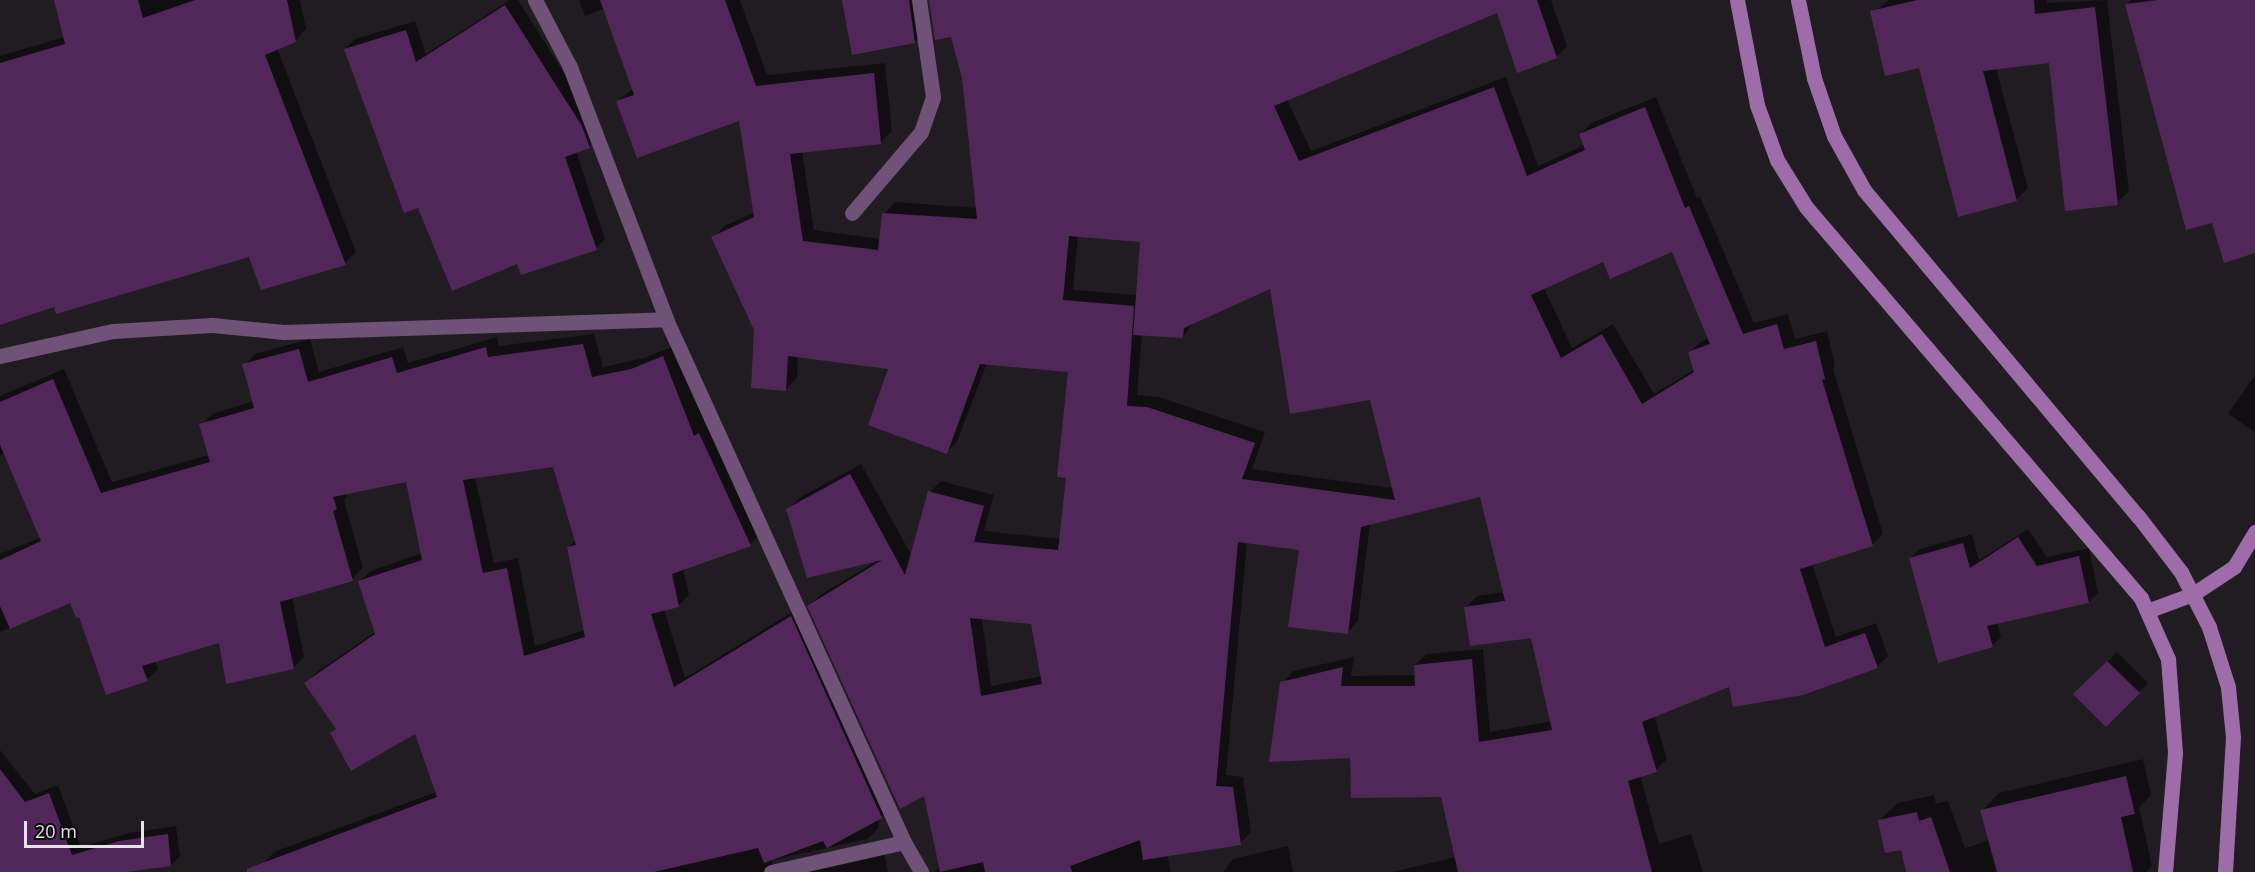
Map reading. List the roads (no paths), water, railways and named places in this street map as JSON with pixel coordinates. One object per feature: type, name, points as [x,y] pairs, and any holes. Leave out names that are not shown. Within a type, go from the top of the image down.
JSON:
[{"type":"main road","points":[[1737,0],[1757,105],[1777,160],[1806,207],[2141,598],[2168,658],[2174,741],[2165,872]]},
{"type":"main road","points":[[1798,0],[1814,78],[1834,136],[1864,190],[2138,516],[2181,572],[2193,594],[2209,627],[2228,687],[2233,737],[2225,872]]},
{"type":"main road","points":[[2147,611],[2193,594],[2234,567],[2255,532]]},
{"type":"street","points":[[535,0],[570,67],[666,319],[904,842],[921,872]]},
{"type":"street","points":[[852,213],[921,132],[933,97],[919,0]]},
{"type":"street","points":[[0,356],[113,331],[190,326],[212,325],[284,332],[666,319]]},
{"type":"street","points":[[771,872],[904,842]]}]
